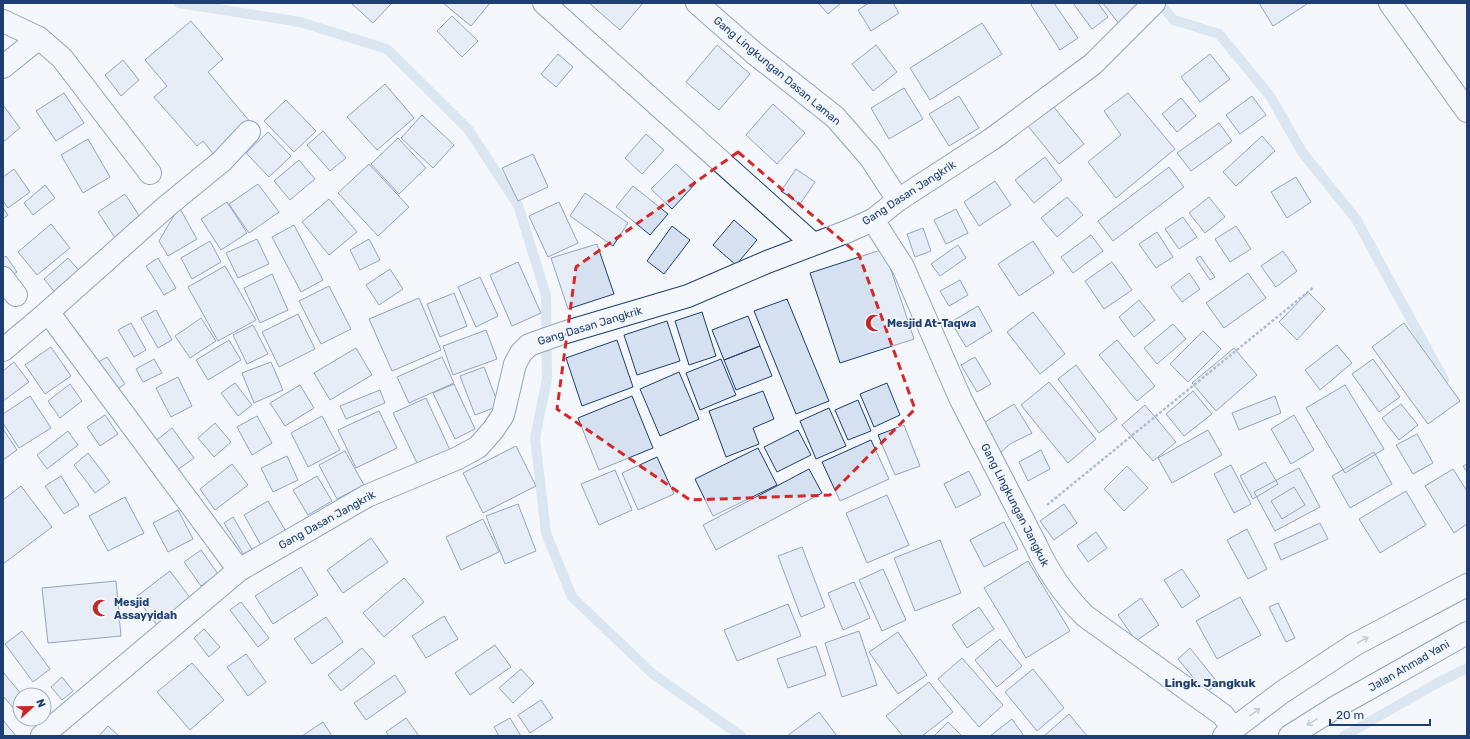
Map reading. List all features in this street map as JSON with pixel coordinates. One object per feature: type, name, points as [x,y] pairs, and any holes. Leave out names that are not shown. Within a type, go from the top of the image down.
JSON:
[{"type":"main road","points":[[544,3],[813,244]]},
{"type":"main road","name":"Gang Lingkungan Dasan Laman","points":[[697,3],[754,53],[835,118],[870,157],[898,200]]},
{"type":"main road","points":[[1390,3],[1467,111]]},
{"type":"main road","name":"Gang Dasan Jangkrik","points":[[42,736],[239,570],[367,496],[458,458],[478,447],[493,430],[503,415],[515,364],[529,345],[563,333],[688,296],[767,262],[873,220],[898,200],[992,139],[1093,64],[1149,5]]},
{"type":"main road","points":[[3,21],[39,38],[62,58],[150,173]]},
{"type":"main road","points":[[3,67],[39,38]]},
{"type":"main road","points":[[3,350],[167,206],[222,161],[249,132]]},
{"type":"main road","name":"Gang Lingkungan Jangkuk","points":[[873,220],[903,267],[961,400],[1056,583],[1085,616],[1223,715],[1229,733]]},
{"type":"main road","points":[[3,278],[16,295]]},
{"type":"main road","points":[[48,312],[239,570]]},
{"type":"main road","points":[[1229,733],[1281,693],[1354,645],[1467,584]]},
{"type":"main road","name":"Jalan Ahmad Yani","points":[[1293,735],[1336,707],[1467,633]]},
{"type":"path","points":[[1024,523],[1314,287]]},
{"type":"highlighted area","points":[[738,152],[859,255],[915,409],[830,495],[690,500],[557,409],[576,267]]},
{"type":"building","points":[[351,3],[392,3],[373,23]]},
{"type":"building","points":[[443,3],[490,3],[471,26]]},
{"type":"building","points":[[589,3],[643,3],[620,30]]},
{"type":"building","points":[[818,3],[841,3],[828,14]]},
{"type":"building","points":[[869,3],[893,3],[899,13],[871,31],[858,10]]},
{"type":"building","points":[[1033,3],[1054,3],[1078,38],[1060,50],[1031,5]]},
{"type":"building","points":[[1073,3],[1098,3],[1108,17],[1092,29]]},
{"type":"building","points":[[1103,3],[1137,3],[1141,8],[1119,24]]},
{"type":"building","points":[[1259,3],[1307,3],[1307,4],[1273,26]]},
{"type":"building","points":[[452,16],[478,41],[462,57],[437,31]]},
{"type":"building","points":[[191,21],[223,59],[208,72],[252,124],[215,156],[203,141],[197,146],[154,97],[167,86],[145,60]]},
{"type":"building","points":[[982,23],[1002,54],[930,100],[910,68]]},
{"type":"building","points":[[717,45],[750,74],[719,110],[686,82]]},
{"type":"building","points":[[876,45],[897,72],[873,91],[852,64]]},
{"type":"building","points":[[558,54],[573,67],[556,87],[541,74]]},
{"type":"building","points":[[1210,54],[1230,79],[1200,102],[1181,77]]},
{"type":"building","points":[[123,60],[139,80],[121,96],[105,75]]},
{"type":"building","points":[[385,84],[414,118],[377,150],[347,117]]},
{"type":"building","points":[[904,88],[923,119],[889,139],[871,108]]},
{"type":"building","points":[[64,93],[84,123],[56,141],[36,111]]},
{"type":"building","points":[[1128,93],[1175,149],[1116,198],[1088,162],[1121,135],[1104,111]]},
{"type":"building","points":[[959,96],[979,128],[949,146],[929,114]]},
{"type":"building","points":[[1252,96],[1266,115],[1240,134],[1226,115]]},
{"type":"building","points":[[1181,98],[1196,116],[1177,132],[1162,114]]},
{"type":"building","points":[[286,100],[316,131],[294,152],[264,121]]},
{"type":"building","points":[[773,104],[805,133],[777,164],[746,135]]},
{"type":"building","points":[[3,105],[20,128],[3,142]]},
{"type":"building","points":[[1053,106],[1084,144],[1059,164],[1028,126]]},
{"type":"building","points":[[422,115],[454,145],[433,168],[401,138]]},
{"type":"building","points":[[1219,123],[1232,141],[1191,171],[1177,153]]},
{"type":"building","points":[[323,131],[346,158],[330,171],[307,145]]},
{"type":"building","points":[[268,132],[291,156],[269,177],[246,153]]},
{"type":"building","points":[[646,134],[664,150],[642,174],[625,158]]},
{"type":"building","points":[[1262,136],[1275,151],[1236,186],[1223,172]]},
{"type":"building","points":[[398,138],[426,168],[399,194],[371,164]]},
{"type":"building","points":[[88,139],[110,177],[83,193],[61,155]]},
{"type":"building","points":[[533,154],[548,187],[518,201],[502,168]]},
{"type":"building","points":[[1045,157],[1062,180],[1034,203],[1015,180]]},
{"type":"building","points":[[299,160],[315,179],[290,200],[274,181]]},
{"type":"building","points":[[369,164],[409,207],[378,236],[338,193]]},
{"type":"building","points":[[676,164],[696,183],[672,209],[651,189]]},
{"type":"building","points":[[1169,167],[1184,187],[1113,241],[1098,221]]},
{"type":"building","points":[[14,169],[30,192],[8,208],[3,201],[3,177]]},
{"type":"building","points":[[796,169],[815,182],[800,204],[781,191]]},
{"type":"building","points":[[1296,177],[1311,202],[1287,218],[1271,192]]},
{"type":"building","points":[[995,181],[1011,205],[979,226],[964,202]]},
{"type":"building","points":[[258,184],[279,212],[249,233],[229,204]]},
{"type":"building","points":[[45,185],[55,198],[33,215],[24,203]]},
{"type":"building","points":[[633,186],[668,214],[650,235],[616,207]]},
{"type":"building","points":[[585,193],[628,223],[613,246],[570,216]]},
{"type":"building","points":[[125,194],[144,223],[117,241],[98,212]]},
{"type":"building","points":[[1067,197],[1083,215],[1057,237],[1041,218]]},
{"type":"building","points":[[1209,197],[1225,217],[1205,233],[1189,213]]},
{"type":"building","points":[[329,199],[357,232],[329,255],[302,222]]},
{"type":"building","points":[[227,202],[247,233],[221,250],[201,219]]},
{"type":"building","points":[[559,202],[578,243],[548,257],[529,216]]},
{"type":"building","points":[[179,207],[197,239],[168,256],[159,241]]},
{"type":"building","points":[[3,208],[8,215],[3,219]]},
{"type":"building","points":[[956,209],[968,233],[946,244],[934,220]]},
{"type":"building","points":[[1183,217],[1197,237],[1179,249],[1165,229]]},
{"type":"building","points":[[734,220],[757,240],[736,265],[713,245]]},
{"type":"building","points":[[51,224],[70,248],[37,275],[18,252]]},
{"type":"building","points":[[294,225],[323,280],[301,292],[272,237]]},
{"type":"building","points":[[672,226],[690,240],[664,274],[647,261]]},
{"type":"building","points":[[1236,226],[1251,249],[1230,262],[1215,239]]},
{"type":"building","points":[[923,228],[931,251],[915,257],[907,234]]},
{"type":"building","points":[[1157,232],[1173,257],[1156,268],[1139,244]]},
{"type":"building","points":[[1091,235],[1103,251],[1073,273],[1061,257]]},
{"type":"building","points":[[257,239],[269,264],[238,278],[226,253]]},
{"type":"building","points":[[369,239],[380,260],[360,270],[350,250]]},
{"type":"building","points":[[210,241],[221,262],[192,279],[181,258]]},
{"type":"building","points":[[1033,241],[1054,273],[1019,296],[998,264]]},
{"type":"building","points":[[597,244],[614,294],[568,309],[551,258]]},
{"type":"building","points":[[958,245],[966,258],[940,276],[931,264]]},
{"type":"building","points":[[884,249],[914,339],[840,363],[810,273]]},
{"type":"building","points":[[1283,251],[1297,271],[1276,287],[1261,266]]},
{"type":"building","points":[[6,256],[17,272],[5,280],[3,277],[3,258]]},
{"type":"building","points":[[1200,256],[1215,277],[1210,280],[1196,259]]},
{"type":"building","points":[[68,258],[83,275],[58,296],[44,279]]},
{"type":"building","points":[[158,258],[176,288],[164,295],[146,266]]},
{"type":"building","points":[[518,262],[541,313],[512,326],[490,275]]},
{"type":"building","points":[[1112,262],[1132,290],[1104,309],[1085,281]]},
{"type":"building","points":[[225,266],[256,320],[218,341],[188,287]]},
{"type":"building","points":[[390,269],[403,289],[379,305],[366,285]]},
{"type":"building","points":[[1189,273],[1200,289],[1182,302],[1171,287]]},
{"type":"building","points":[[1248,273],[1266,298],[1224,328],[1206,303]]},
{"type":"building","points":[[272,274],[288,310],[260,323],[244,288]]},
{"type":"building","points":[[480,277],[498,316],[476,327],[458,287]]},
{"type":"building","points":[[960,280],[968,295],[949,306],[940,291]]},
{"type":"building","points":[[329,286],[351,329],[321,344],[299,301]]},
{"type":"building","points":[[1308,292],[1325,309],[1297,340],[1279,322]]},
{"type":"building","points":[[454,293],[467,326],[440,337],[427,304]]},
{"type":"building","points":[[419,298],[441,350],[392,371],[369,319]]},
{"type":"building","points":[[787,299],[829,401],[796,414],[754,311]]},
{"type":"building","points":[[1139,300],[1155,320],[1134,337],[1119,317]]},
{"type":"building","points":[[978,306],[992,331],[966,347],[951,322]]},
{"type":"building","points":[[156,310],[172,340],[158,348],[141,318]]},
{"type":"building","points":[[702,312],[716,356],[689,365],[675,321]]},
{"type":"building","points":[[1033,312],[1065,354],[1040,374],[1007,332]]},
{"type":"building","points":[[298,314],[315,349],[279,367],[262,332]]},
{"type":"building","points":[[748,316],[760,346],[724,360],[712,330]]},
{"type":"building","points":[[201,318],[216,341],[190,358],[175,336]]},
{"type":"building","points":[[667,321],[680,361],[637,375],[624,335]]},
{"type":"building","points":[[131,323],[146,350],[134,357],[118,330]]},
{"type":"building","points":[[1404,323],[1460,401],[1428,424],[1372,347]]},
{"type":"building","points":[[1173,324],[1186,339],[1157,364],[1144,348]]},
{"type":"building","points":[[253,325],[268,354],[247,364],[233,335]]},
{"type":"building","points":[[486,330],[497,359],[453,375],[443,346]]},
{"type":"building","points":[[1203,331],[1221,349],[1188,382],[1170,364]]},
{"type":"building","points":[[229,340],[241,360],[208,380],[196,360]]},
{"type":"building","points":[[617,340],[633,387],[582,406],[566,358]]},
{"type":"building","points":[[1117,340],[1155,386],[1137,401],[1099,355]]},
{"type":"building","points":[[1337,345],[1352,363],[1320,390],[1305,370]]},
{"type":"building","points":[[760,346],[772,376],[736,390],[724,360]]},
{"type":"building","points":[[51,347],[71,376],[45,394],[25,365]]},
{"type":"building","points":[[356,348],[372,375],[330,400],[314,373]]},
{"type":"building","points":[[1234,348],[1257,375],[1216,411],[1192,383]]},
{"type":"building","points":[[107,357],[125,384],[113,392],[95,364]]},
{"type":"building","points":[[442,357],[454,383],[409,403],[397,377]]},
{"type":"building","points":[[975,357],[991,384],[977,392],[961,365]]},
{"type":"building","points":[[154,359],[162,373],[143,382],[136,369]]},
{"type":"building","points":[[721,359],[736,395],[700,410],[686,373]]},
{"type":"building","points":[[1373,359],[1400,397],[1379,412],[1352,374]]},
{"type":"building","points":[[14,362],[29,382],[3,401],[3,371]]},
{"type":"building","points":[[271,362],[283,390],[254,403],[242,373]]},
{"type":"building","points":[[1076,365],[1117,419],[1099,433],[1058,379]]},
{"type":"building","points":[[484,367],[499,406],[475,415],[460,376]]},
{"type":"building","points":[[679,372],[699,419],[660,436],[640,389]]},
{"type":"building","points":[[178,377],[192,406],[171,417],[156,388]]},
{"type":"building","points":[[1049,382],[1096,439],[1068,463],[1021,405]]},
{"type":"building","points":[[235,383],[252,405],[238,416],[221,393]]},
{"type":"building","points":[[887,383],[900,415],[874,427],[860,394]]},
{"type":"building","points":[[70,384],[82,401],[60,418],[48,401]]},
{"type":"building","points":[[454,384],[475,429],[455,439],[433,393]]},
{"type":"building","points":[[300,385],[314,408],[285,426],[270,403]]},
{"type":"building","points":[[1345,385],[1384,449],[1345,473],[1306,408]]},
{"type":"building","points":[[380,390],[385,403],[346,419],[340,406]]},
{"type":"building","points":[[763,391],[774,419],[753,428],[759,444],[726,457],[709,411]]},
{"type":"building","points":[[1193,391],[1212,414],[1184,436],[1166,414]]},
{"type":"building","points":[[30,396],[51,428],[19,448],[3,423],[3,414]]},
{"type":"building","points":[[632,396],[653,448],[599,470],[578,418]]},
{"type":"building","points":[[1275,396],[1281,413],[1239,430],[1232,413]]},
{"type":"building","points":[[426,398],[450,450],[418,465],[393,413]]},
{"type":"building","points":[[858,400],[871,431],[848,440],[835,410]]},
{"type":"building","points":[[1014,404],[1032,433],[1010,444],[1000,453],[982,424]]},
{"type":"building","points":[[1401,404],[1418,425],[1399,440],[1382,418]]},
{"type":"building","points":[[1145,405],[1176,442],[1153,461],[1122,425]]},
{"type":"building","points":[[829,408],[846,446],[816,459],[800,421]]},
{"type":"building","points":[[379,411],[397,448],[356,468],[338,430]]},
{"type":"building","points":[[105,415],[118,434],[100,446],[87,427]]},
{"type":"building","points":[[1294,415],[1314,450],[1291,464],[1271,429]]},
{"type":"building","points":[[257,416],[272,443],[252,455],[237,427]]},
{"type":"building","points":[[322,416],[340,450],[308,467],[291,433]]},
{"type":"building","points":[[215,423],[231,442],[214,457],[198,438]]},
{"type":"building","points":[[904,425],[920,466],[895,475],[878,435]]},
{"type":"building","points":[[172,428],[194,458],[176,471],[154,442]]},
{"type":"building","points":[[3,429],[17,450],[3,460]]},
{"type":"building","points":[[798,430],[811,455],[777,472],[764,447]]},
{"type":"building","points":[[1208,430],[1222,455],[1172,483],[1158,458]]},
{"type":"building","points":[[68,431],[78,445],[47,469],[37,455]]},
{"type":"building","points":[[1417,434],[1433,463],[1413,474],[1396,445]]},
{"type":"building","points":[[871,440],[889,479],[840,501],[822,462]]},
{"type":"building","points":[[516,446],[536,486],[483,513],[463,473]]},
{"type":"building","points":[[758,448],[777,485],[713,516],[695,479]]},
{"type":"building","points":[[1041,450],[1050,469],[1028,481],[1019,462]]},
{"type":"building","points":[[345,451],[364,485],[337,499],[319,465]]},
{"type":"building","points":[[1374,452],[1392,484],[1350,508],[1332,476]]},
{"type":"building","points":[[88,453],[110,482],[95,493],[74,465]]},
{"type":"building","points":[[287,456],[298,480],[273,492],[261,468]]},
{"type":"building","points":[[657,457],[674,494],[638,510],[622,473]]},
{"type":"building","points":[[1265,462],[1278,484],[1253,499],[1240,476]]},
{"type":"building","points":[[232,464],[248,485],[215,510],[200,489]]},
{"type":"building","points":[[1467,464],[1467,472],[1463,466]]},
{"type":"building","points":[[1231,465],[1251,504],[1234,513],[1214,474]]},
{"type":"building","points":[[1127,466],[1148,488],[1124,511],[1104,489]]},
{"type":"building","points":[[1299,468],[1320,507],[1275,531],[1254,492]]},
{"type":"building","points":[[809,469],[822,493],[716,550],[703,525]]},
{"type":"building","points":[[1453,469],[1467,491],[1467,524],[1454,533],[1425,486]]},
{"type":"building","points":[[615,470],[632,510],[599,525],[581,484]]},
{"type":"building","points":[[969,471],[981,495],[956,508],[944,484]]},
{"type":"building","points":[[61,476],[79,505],[64,514],[45,486]]},
{"type":"building","points":[[317,476],[332,501],[308,515],[293,490]]},
{"type":"building","points":[[21,486],[52,527],[3,564],[3,500]]},
{"type":"building","points":[[1294,487],[1305,505],[1282,519],[1271,501]]},
{"type":"building","points":[[1406,491],[1426,525],[1380,553],[1359,519]]},
{"type":"building","points":[[887,495],[909,545],[867,563],[846,513]]},
{"type":"building","points":[[125,497],[144,533],[108,551],[89,516]]},
{"type":"building","points":[[268,501],[287,533],[262,547],[244,515]]},
{"type":"building","points":[[518,504],[536,551],[505,564],[486,516]]},
{"type":"building","points":[[1064,504],[1077,523],[1054,540],[1040,521]]},
{"type":"building","points":[[178,510],[193,539],[168,552],[153,523]]},
{"type":"building","points":[[233,517],[253,551],[244,555],[224,523]]},
{"type":"building","points":[[483,519],[499,552],[461,570],[446,537]]},
{"type":"building","points":[[1004,522],[1018,549],[984,567],[970,540]]},
{"type":"building","points":[[1320,523],[1328,539],[1281,560],[1274,544]]},
{"type":"building","points":[[1247,529],[1267,569],[1248,579],[1227,540]]},
{"type":"building","points":[[1096,532],[1107,548],[1088,562],[1077,546]]},
{"type":"building","points":[[371,538],[388,562],[343,593],[327,570]]},
{"type":"building","points":[[940,540],[961,593],[915,611],[894,558]]},
{"type":"building","points":[[802,547],[825,607],[801,617],[778,556]]},
{"type":"building","points":[[201,550],[218,574],[201,586],[184,562]]},
{"type":"building","points":[[1028,561],[1070,631],[1026,658],[984,588]]},
{"type":"building","points":[[301,567],[318,595],[273,624],[255,596]]},
{"type":"building","points":[[883,569],[906,620],[882,631],[859,580]]},
{"type":"building","points":[[1182,569],[1200,596],[1182,608],[1164,580]]},
{"type":"building","points":[[170,571],[191,599],[157,625],[136,597]]},
{"type":"building","points":[[404,578],[424,602],[384,637],[363,613]]},
{"type":"building","points":[[116,581],[121,636],[48,643],[42,588]]},
{"type":"building","points":[[854,582],[870,618],[843,630],[828,593]]},
{"type":"building","points":[[1240,597],[1261,635],[1217,659],[1196,621]]},
{"type":"building","points":[[1141,598],[1159,625],[1136,641],[1118,615]]},
{"type":"building","points":[[241,602],[269,638],[258,647],[230,610]]},
{"type":"building","points":[[1278,603],[1295,638],[1286,642],[1269,607]]},
{"type":"building","points":[[788,604],[801,636],[737,661],[724,630]]},
{"type":"building","points":[[979,607],[994,629],[967,648],[952,625]]},
{"type":"building","points":[[444,616],[458,639],[426,658],[412,636]]},
{"type":"building","points":[[326,617],[343,642],[312,664],[294,639]]},
{"type":"building","points":[[204,629],[220,647],[209,657],[194,638]]},
{"type":"building","points":[[22,631],[50,669],[33,682],[5,644]]},
{"type":"building","points":[[859,631],[877,685],[842,697],[825,643]]},
{"type":"building","points":[[898,632],[927,675],[898,694],[869,652]]},
{"type":"building","points":[[1000,639],[1022,666],[997,687],[975,660]]},
{"type":"building","points":[[495,645],[511,667],[470,695],[455,673]]},
{"type":"building","points":[[816,646],[826,675],[788,688],[777,659]]},
{"type":"building","points":[[362,648],[375,663],[341,691],[328,675]]},
{"type":"building","points":[[1190,648],[1218,683],[1206,693],[1178,659]]},
{"type":"building","points":[[246,654],[266,682],[248,696],[227,667]]},
{"type":"building","points":[[962,658],[1003,705],[979,727],[938,679]]},
{"type":"building","points":[[192,663],[224,700],[190,730],[157,692]]},
{"type":"building","points":[[521,669],[534,683],[513,703],[499,688]]},
{"type":"building","points":[[1033,669],[1064,708],[1037,731],[1005,692]]},
{"type":"building","points":[[3,672],[15,687],[12,687],[12,707],[3,696]]},
{"type":"building","points":[[395,675],[406,692],[366,720],[354,703]]},
{"type":"building","points":[[62,677],[73,691],[62,700],[51,687]]},
{"type":"building","points":[[929,682],[953,712],[922,736],[903,736],[886,716]]},
{"type":"building","points":[[541,700],[553,718],[530,733],[518,715]]},
{"type":"building","points":[[819,712],[837,736],[787,736]]},
{"type":"building","points":[[1069,714],[1087,736],[1044,736]]},
{"type":"building","points":[[406,718],[419,736],[389,736],[386,732]]},
{"type":"building","points":[[510,718],[521,736],[499,736],[494,727]]},
{"type":"building","points":[[1012,719],[1024,736],[990,736]]},
{"type":"building","points":[[3,720],[16,736],[3,736]]},
{"type":"building","points":[[323,722],[332,736],[302,736]]},
{"type":"building","points":[[948,722],[962,736],[934,736]]},
{"type":"building","points":[[108,726],[119,736],[99,736]]},
{"type":"waterway","points":[[179,3],[300,22],[387,49],[468,129],[518,205],[546,295],[547,379],[535,438],[546,533],[572,597],[653,674],[741,736]]},
{"type":"waterway","points":[[1159,3],[1174,20],[1219,34],[1270,96],[1302,152],[1356,219],[1444,380]]},
{"type":"waterway","points":[[1344,736],[1439,682],[1467,668]]},
{"type":"place","name":"Mesjid At-Taqwa","points":[[874,323]]},
{"type":"place","name":"Mesjid Assayyidah","points":[[101,608]]},
{"type":"district","name":"Lingk. Jangkuk","points":[[1210,683]]}]
